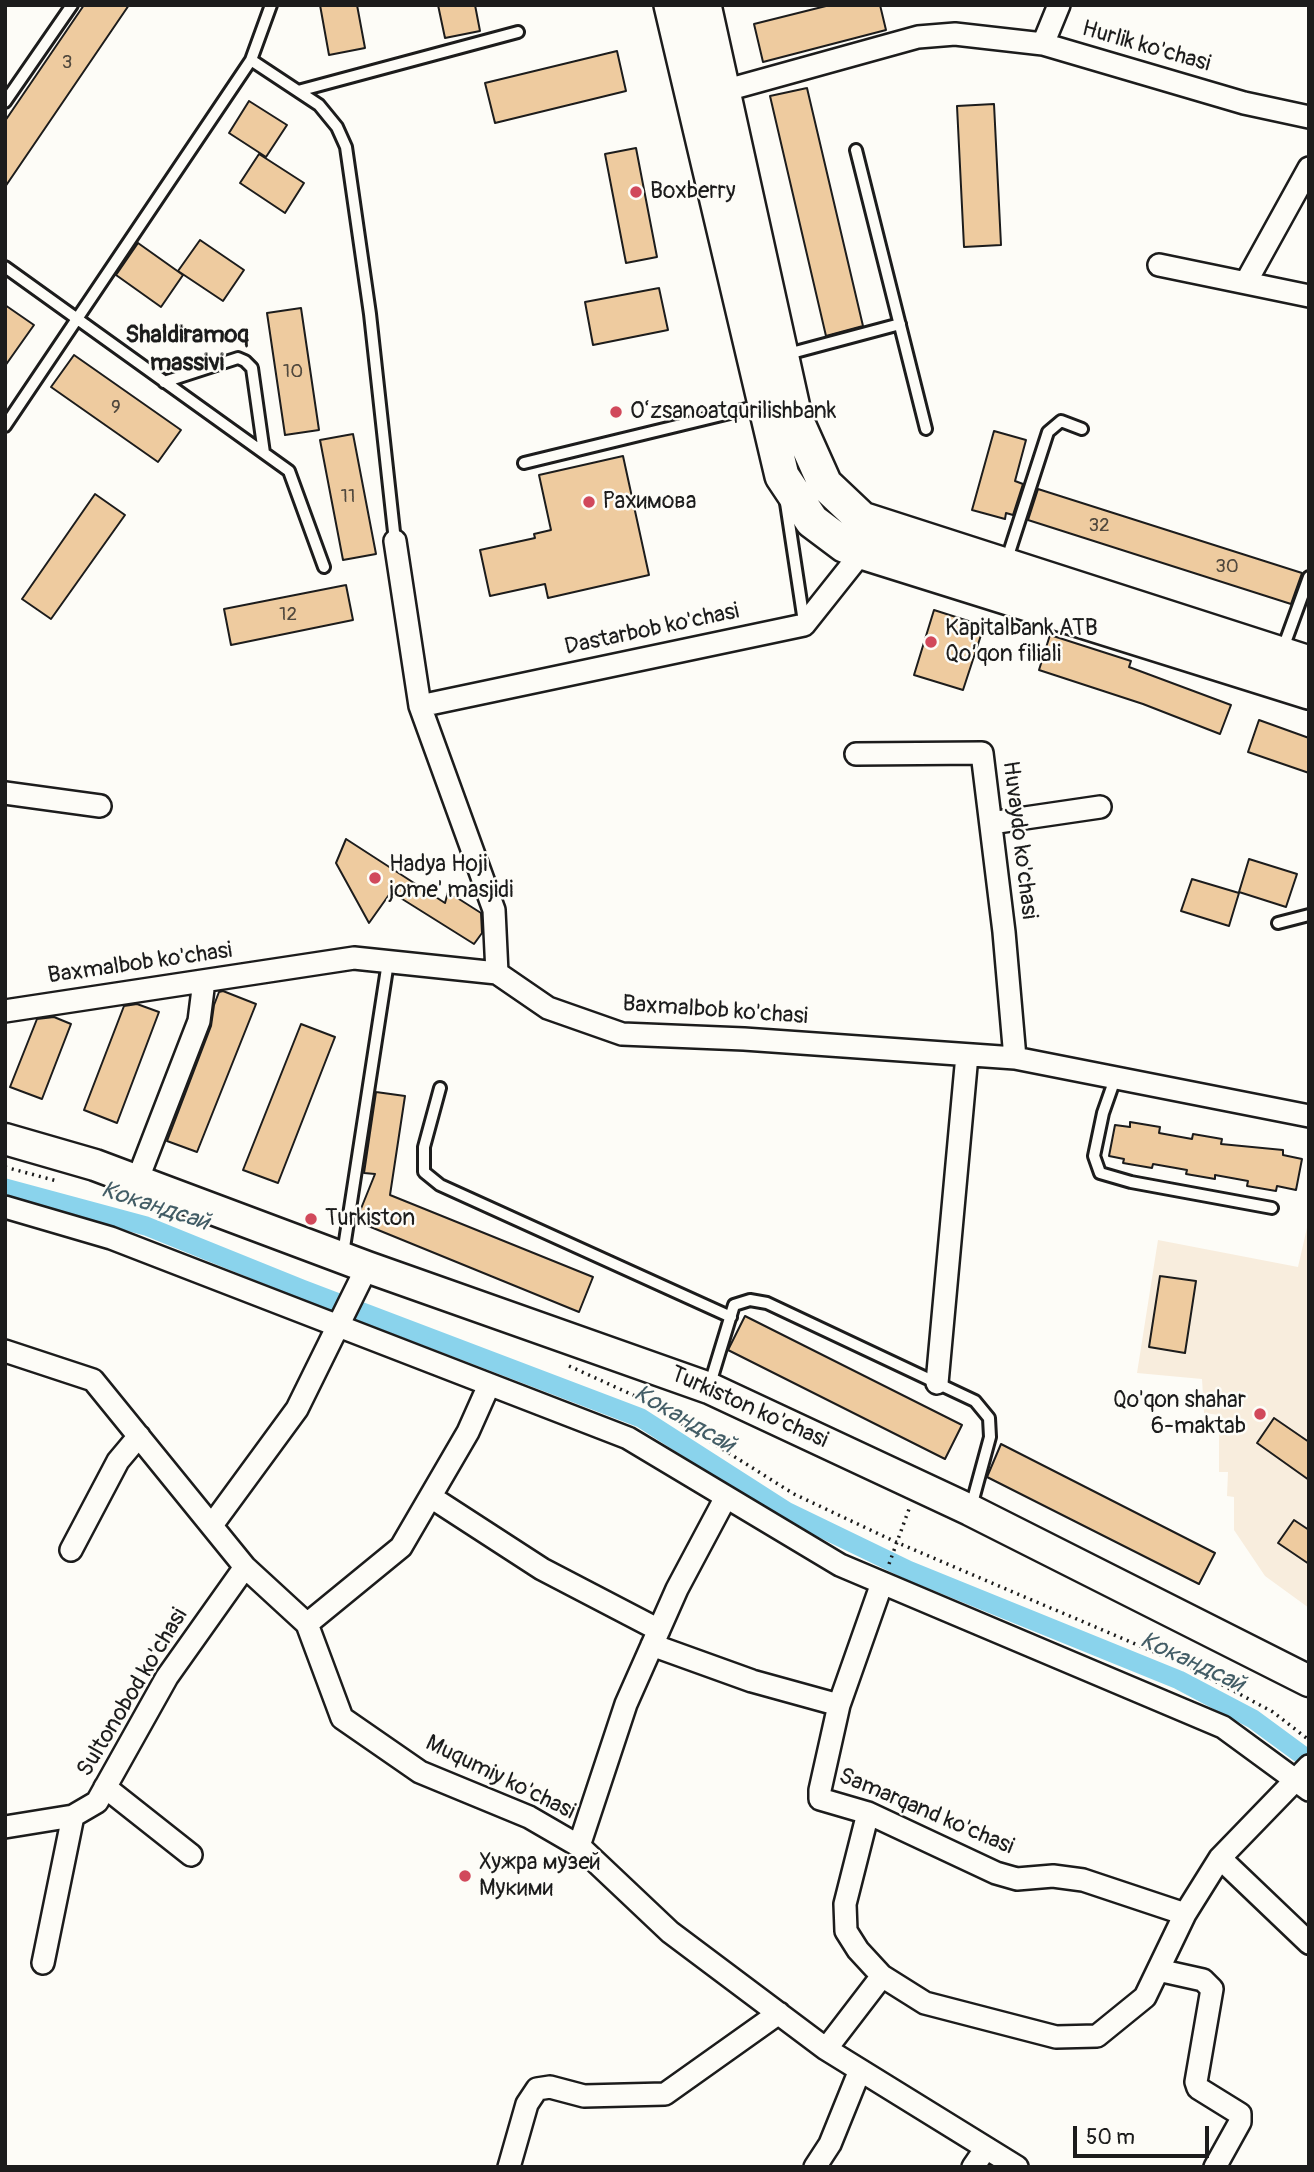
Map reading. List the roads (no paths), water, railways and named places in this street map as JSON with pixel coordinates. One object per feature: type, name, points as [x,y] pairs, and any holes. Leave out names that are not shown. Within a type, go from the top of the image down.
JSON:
[{"type":"main road","points":[[671,5],[782,476],[812,521],[844,545],[862,552],[1309,692]]},
{"type":"main road","points":[[704,5],[795,417],[825,484],[862,519],[1295,658]]},
{"type":"main road","name":"Turkiston ko'chasi","points":[[5,1139],[138,1181],[355,1271],[709,1388],[970,1510],[1309,1681]]},
{"type":"street","points":[[1043,44],[1059,5]]},
{"type":"street","name":"Hurlik ko'chasi","points":[[723,91],[918,37],[955,34],[1043,44],[1244,103],[1309,117]]},
{"type":"street","points":[[1246,282],[1309,168]]},
{"type":"street","points":[[1158,265],[1309,296]]},
{"type":"street","points":[[395,541],[420,706],[495,910],[498,973]]},
{"type":"street","points":[[804,625],[862,552]]},
{"type":"street","name":"Dastarbob ko'chasi","points":[[420,706],[804,625]]},
{"type":"street","name":"Huvaydo ko'chasi","points":[[856,754],[982,753],[1015,1058]]},
{"type":"street","points":[[5,793],[100,806]]},
{"type":"street","points":[[991,823],[1100,807]]},
{"type":"street","name":"Baxmalbob ko'chasi","points":[[5,1010],[354,958],[498,973],[548,1008],[622,1034],[744,1039],[1015,1058],[1309,1116]]},
{"type":"street","points":[[138,1181],[199,1021],[204,981]]},
{"type":"street","points":[[937,1383],[967,1055]]},
{"type":"street","points":[[5,1208],[111,1238],[628,1438],[840,1565],[1223,1727],[1305,1779],[1220,1858],[1185,1914],[1145,1997],[1097,2036],[1056,2037],[925,2003],[882,1976],[858,1950],[846,1931],[845,1904],[868,1813]]},
{"type":"street","points":[[212,1525],[297,1409],[339,1326],[355,1271]]},
{"type":"street","name":"Muqumiy ko'chasi","points":[[5,1351],[93,1380],[244,1567],[307,1624],[342,1718],[420,1772],[529,1817],[579,1846],[670,1932],[826,2049],[1017,2167]]},
{"type":"street","points":[[307,1624],[401,1546],[468,1432],[489,1385]]},
{"type":"street","points":[[71,1550],[118,1461],[139,1436]]},
{"type":"street","points":[[431,1497],[541,1569],[655,1637],[752,1681],[839,1705]]},
{"type":"street","points":[[579,1846],[626,1704],[655,1637],[726,1497]]},
{"type":"street","name":"Sultonobod ko'chasi","points":[[5,1827],[73,1816],[97,1802],[167,1677],[244,1567]]},
{"type":"street","name":"Samarqand ko'chasi","points":[[882,1583],[839,1705],[820,1799],[868,1813],[996,1873],[1017,1879],[1053,1876],[1083,1880],[1185,1914]]},
{"type":"street","points":[[105,1787],[191,1855]]},
{"type":"street","points":[[43,1963],[73,1816]]},
{"type":"street","points":[[1220,1858],[1309,1943]]},
{"type":"street","points":[[1158,1970],[1203,1980],[1212,1989],[1196,2082],[1198,2088],[1240,2115],[1240,2122],[1215,2167]]},
{"type":"street","points":[[826,2049],[882,1976]]},
{"type":"street","points":[[509,2167],[527,2104],[537,2089],[550,2087],[584,2096],[665,2094],[779,2013]]},
{"type":"street","points":[[815,2167],[831,2144],[860,2070]]},
{"type":"street","points":[[973,2167],[986,2148]]},
{"type":"lane","points":[[5,102],[72,5]]},
{"type":"lane","points":[[5,426],[251,60],[270,9],[257,5]]},
{"type":"lane","points":[[298,92],[518,32]]},
{"type":"lane","points":[[251,60],[319,106],[337,127],[346,147],[370,314],[395,541]]},
{"type":"lane","points":[[856,150],[926,429]]},
{"type":"lane","points":[[5,267],[289,471],[324,567]]},
{"type":"lane","points":[[782,356],[900,324]]},
{"type":"lane","points":[[164,382],[238,358],[245,361],[252,368],[264,453]]},
{"type":"lane","points":[[524,463],[766,404]]},
{"type":"lane","points":[[1005,565],[1048,432],[1061,421],[1082,429]]},
{"type":"lane","points":[[782,476],[804,625]]},
{"type":"lane","points":[[1295,658],[1309,577]]},
{"type":"lane","points":[[1278,923],[1309,915]]},
{"type":"lane","points":[[355,1271],[387,962]]},
{"type":"lane","points":[[1116,1076],[1103,1113],[1094,1156],[1100,1173],[1131,1182],[1272,1208]]},
{"type":"lane","points":[[440,1087],[424,1147],[424,1172],[440,1185],[731,1317]]},
{"type":"lane","points":[[709,1388],[734,1305],[750,1300],[767,1303],[975,1401],[989,1418],[990,1437],[970,1510]]},
{"type":"waterway","name":"Кокандсай","points":[[5,1188],[146,1226],[302,1289],[641,1418],[786,1511],[908,1570],[1179,1680],[1253,1719],[1309,1760]]},
{"type":"place","name":"Boxberry","points":[[636,192]]},
{"type":"place","name":"Oʻzsanoatqurilishbank","points":[[616,412]]},
{"type":"place","name":"Рахимова","points":[[589,502]]},
{"type":"place","name":"Kapitalbank ATB Qo’qon filiali","points":[[931,642]]},
{"type":"place","name":"Hadya Hoji jome' masjidi","points":[[375,878]]},
{"type":"place","name":"Turkiston","points":[[311,1219]]},
{"type":"place","name":"Qo'qon shahar 6-maktab","points":[[1260,1414]]},
{"type":"place","name":"Хужра музей Мукими","points":[[465,1876]]},
{"type":"district","name":"Shaldiramoq massivi","points":[[187,350]]}]
